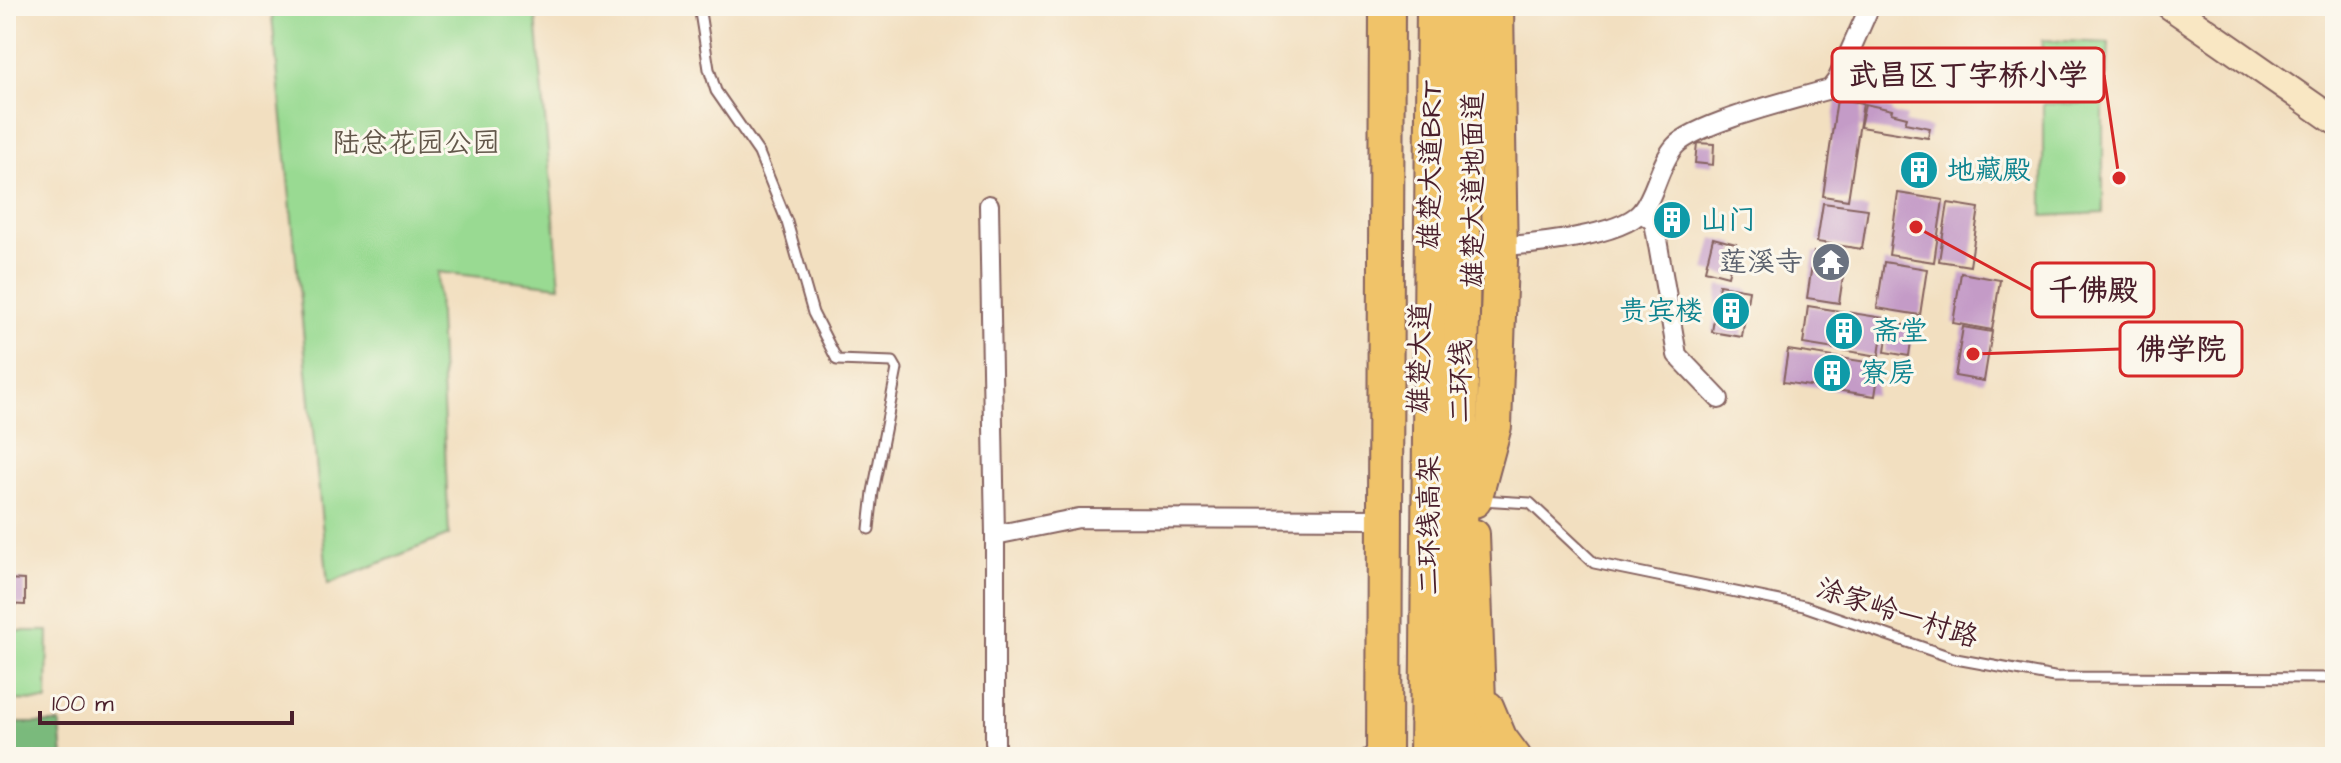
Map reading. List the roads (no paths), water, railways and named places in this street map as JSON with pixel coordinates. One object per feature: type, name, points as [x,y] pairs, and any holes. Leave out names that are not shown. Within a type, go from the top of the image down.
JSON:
[{"type":"highway","points":[[1385,754],[1387,6]]},
{"type":"highway","name":"二环线高架","points":[[1427,757],[1434,6]]},
{"type":"highway","name":"二环线","points":[[1459,757],[1467,6]]},
{"type":"highway","points":[[1461,510],[1494,426],[1500,246],[1496,6]]},
{"type":"main road","name":"雄楚大道","points":[[1385,754],[1419,442],[1424,6]]},
{"type":"main road","name":"雄楚大道地面道","points":[[1473,6],[1461,510],[1483,689],[1483,757]]},
{"type":"main road","points":[[1483,689],[1502,737],[1517,757]]},
{"type":"street","points":[[1719,399],[1677,355],[1652,219],[1675,146],[1706,127],[1830,89],[1870,6]]},
{"type":"street","points":[[2170,6],[2335,121]]},
{"type":"street","points":[[989,205],[995,743]]},
{"type":"street","points":[[1500,246],[1533,245],[1652,219]]},
{"type":"street","points":[[995,535],[1079,518],[1385,519]]},
{"type":"lane","points":[[699,6],[709,69],[716,91],[759,153],[787,222],[813,313],[837,360],[893,362],[897,369],[873,492],[869,529]]},
{"type":"lane","name":"雄楚大道BRT","points":[[1453,177],[1461,510]]},
{"type":"lane","name":"涂家岭一村路","points":[[1461,510],[1530,503],[1594,563],[1804,606],[1956,659],[2054,677],[2335,678]]},
{"type":"place","name":"地藏殿","points":[[1919,170]]},
{"type":"place","name":"武昌区丁字桥小学","points":[[2119,178]]},
{"type":"place","name":"山门","points":[[1672,220]]},
{"type":"place","name":"千佛殿","points":[[1916,227]]},
{"type":"place","name":"莲溪寺","points":[[1831,262]]},
{"type":"place","name":"贵宾楼","points":[[1731,311]]},
{"type":"place","name":"斋堂","points":[[1844,331]]},
{"type":"place","name":"佛学院","points":[[1973,354]]},
{"type":"place","name":"寮房","points":[[1832,373]]},
{"type":"park label","name":"陆总花园公园","points":[[416,143]]}]
